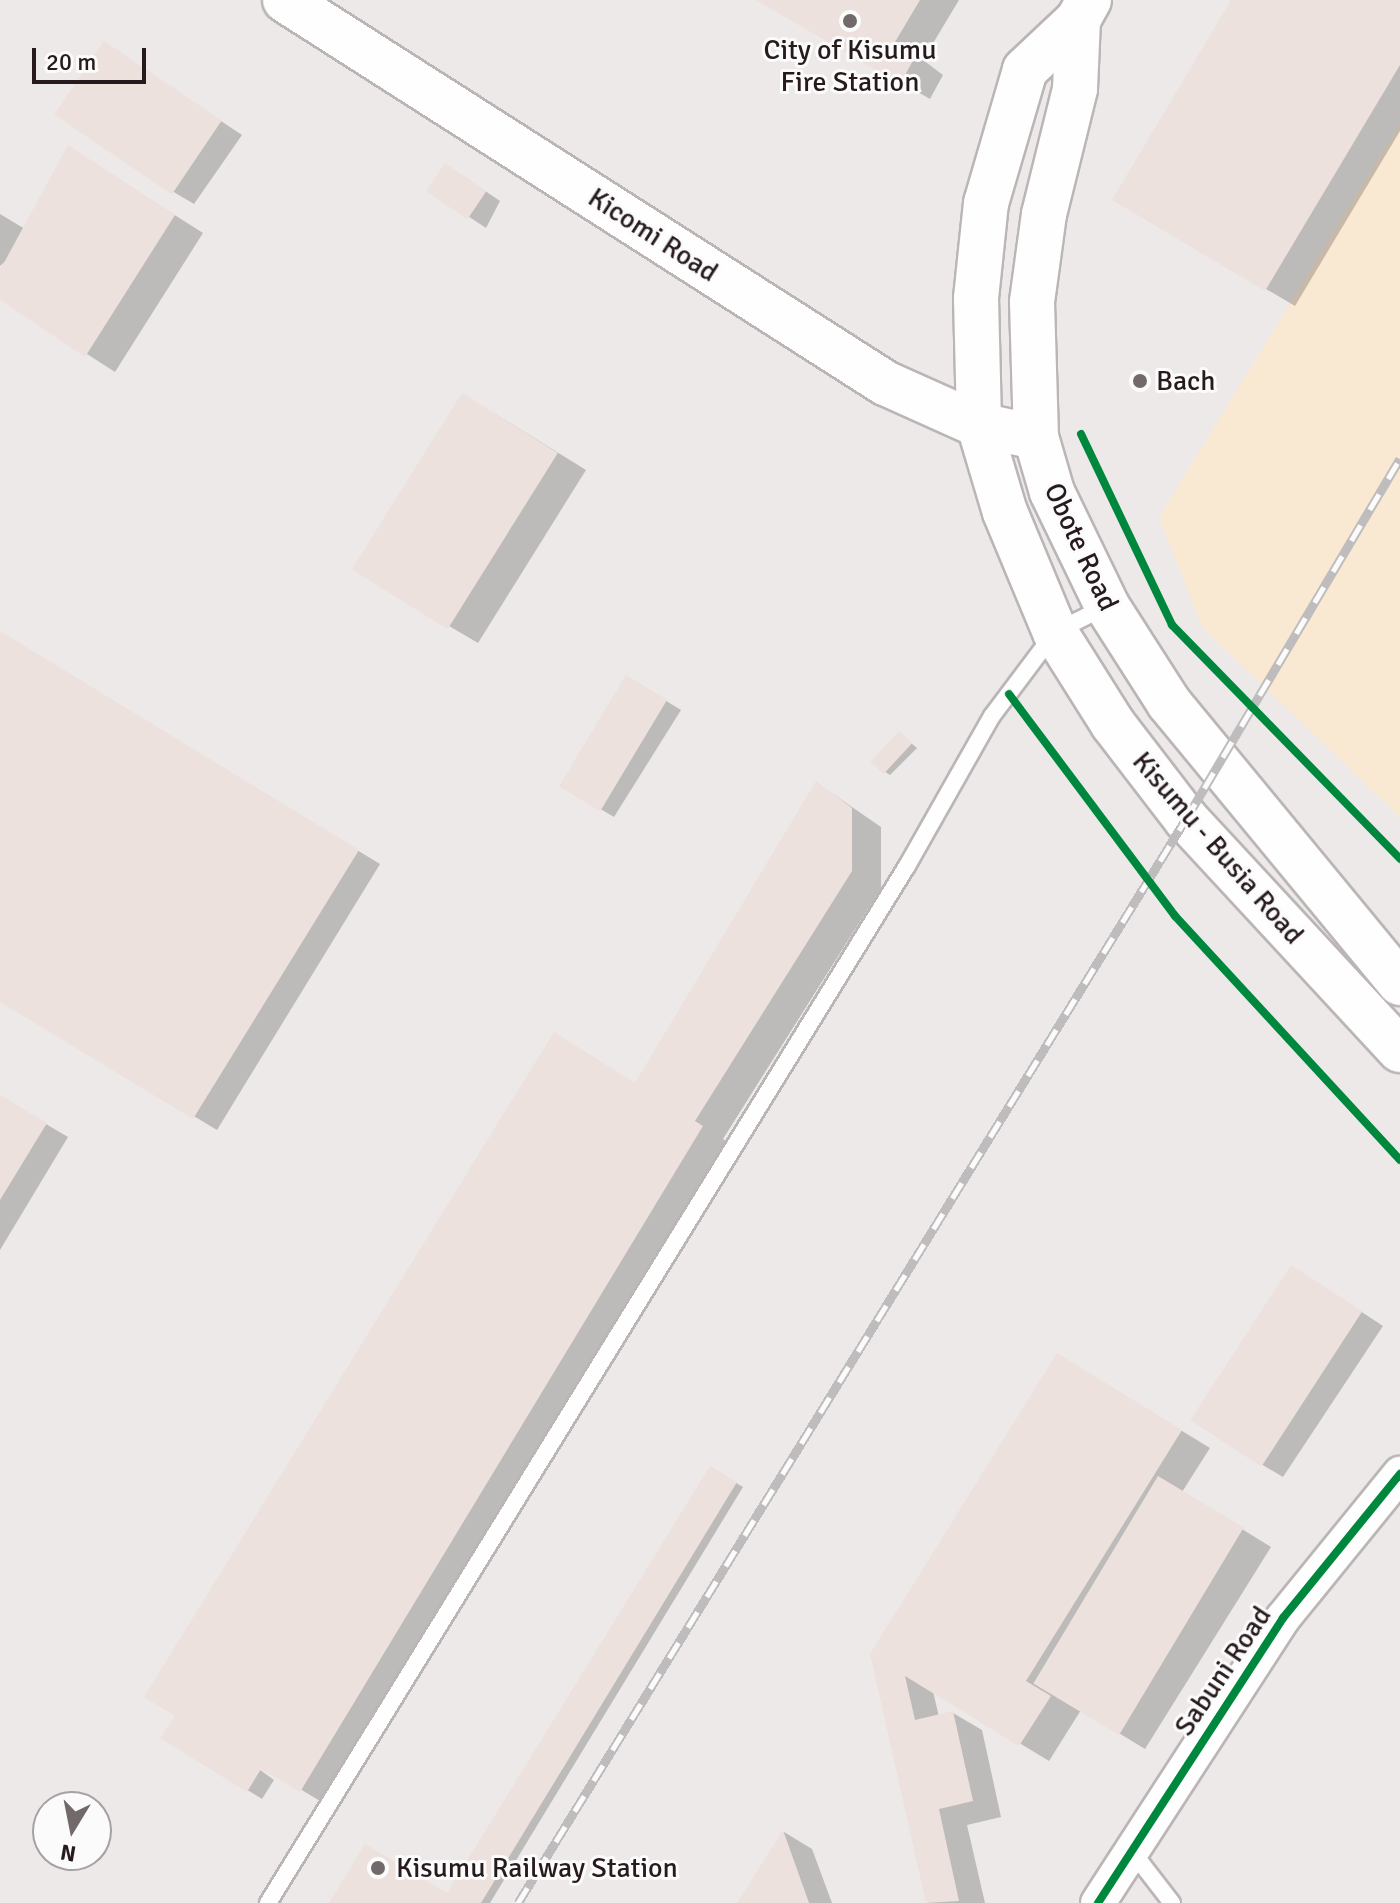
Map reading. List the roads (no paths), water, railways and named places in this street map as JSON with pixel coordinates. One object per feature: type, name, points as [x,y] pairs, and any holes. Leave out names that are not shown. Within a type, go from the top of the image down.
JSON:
[{"type":"main road","name":"Kicomi Road","points":[[285,0],[885,383],[979,425],[1036,437]]},
{"type":"main road","name":"Obote Road","points":[[1055,632],[1024,563],[979,425],[976,298],[986,203],[1025,70],[1084,10]]},
{"type":"main road","name":"Obote Road","points":[[1084,10],[1075,89],[1044,214],[1032,302],[1036,437],[1062,516],[1107,606],[1169,703],[1400,983]]},
{"type":"main road","name":"Kisumu - Busia Road","points":[[1055,632],[1113,724],[1186,819],[1400,1050]]},
{"type":"street","name":"Sabuni Road","points":[[1098,1903],[1283,1618],[1400,1474]]},
{"type":"lane","points":[[268,1903],[907,866],[992,716],[1055,632],[1107,606]]},
{"type":"lane","points":[[1131,1850],[1172,1903]]},
{"type":"railway","points":[[518,1903],[1186,819],[1400,459]]},
{"type":"place","name":"City of Kisumu Fire Station","points":[[850,21]]},
{"type":"place","name":"Bach","points":[[1140,381]]},
{"type":"place","name":"Kisumu Railway Station","points":[[378,1868]]}]
